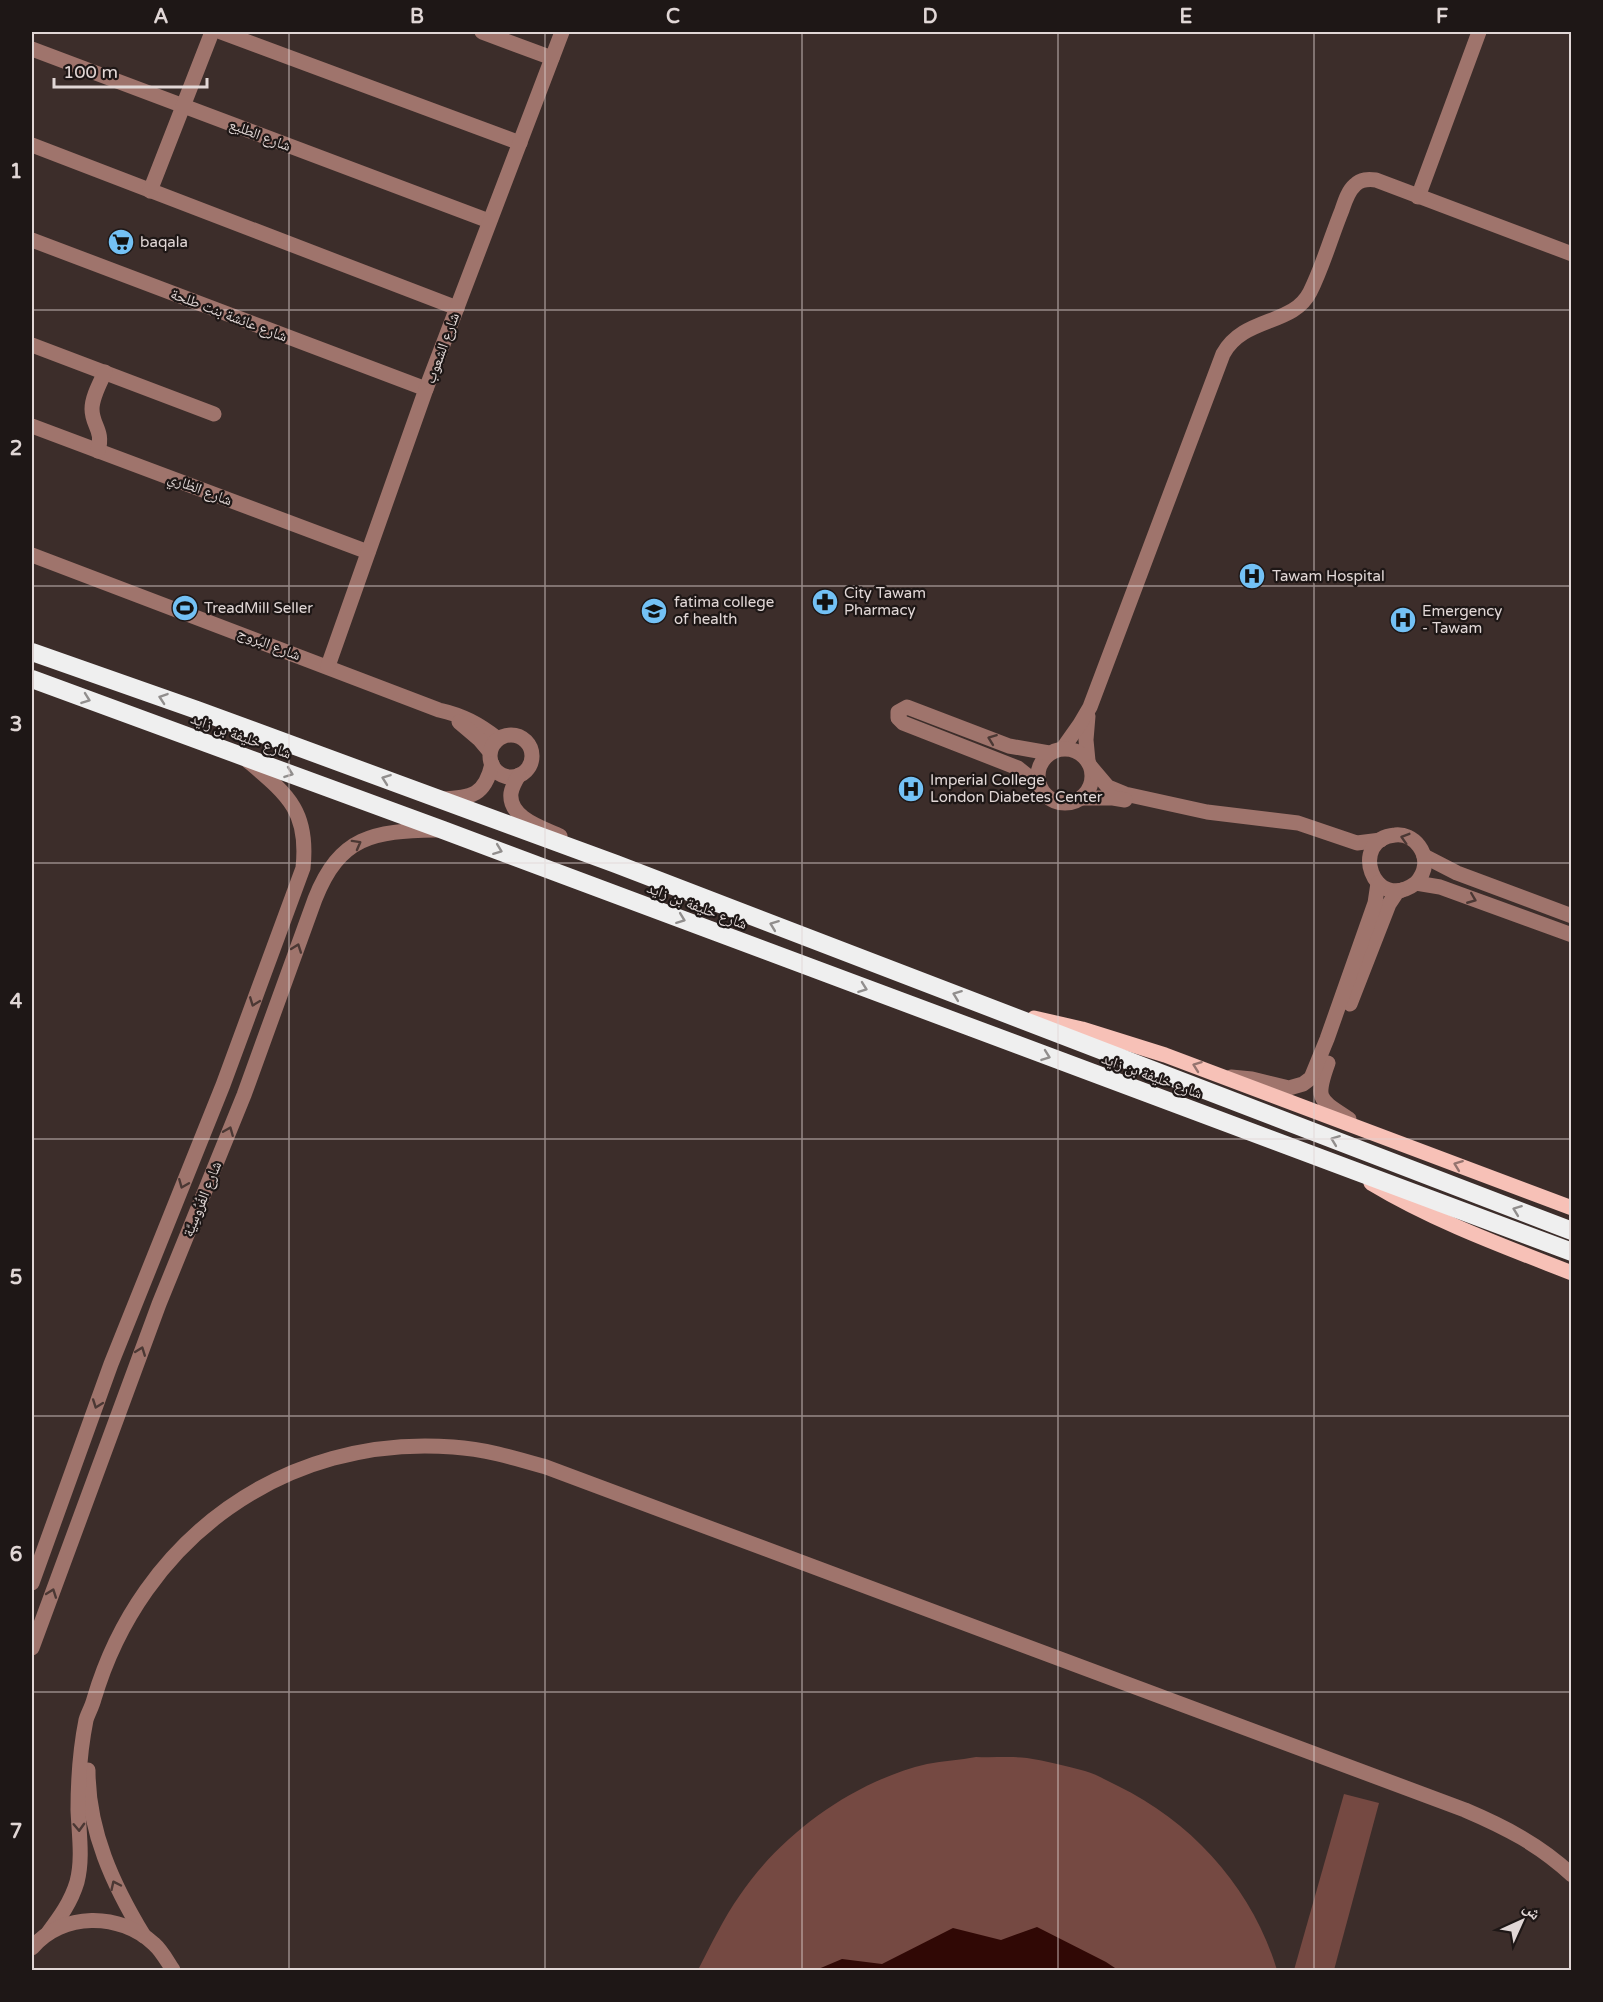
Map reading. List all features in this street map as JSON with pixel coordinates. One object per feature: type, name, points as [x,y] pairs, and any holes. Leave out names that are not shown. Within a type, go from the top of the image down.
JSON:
[{"type":"highway","name":"شارع خليفة بن زايد","points":[[32,652],[616,864],[1572,1231]]},
{"type":"highway","name":"شارع خليفة بن زايد","points":[[32,679],[242,755],[1572,1252]]},
{"type":"main road","name":"شارع خليفة بن زايد","points":[[997,1010],[1124,1041],[1226,1077],[1572,1208]]},
{"type":"main road","name":"شارع خليفة بن زايد","points":[[1348,1168],[1430,1216],[1572,1273]]},
{"type":"street","points":[[150,191],[212,32]]},
{"type":"street","points":[[222,32],[520,143]]},
{"type":"street","points":[[482,32],[552,58]]},
{"type":"street","name":"شارع الشعوب","points":[[328,666],[426,389],[562,32]]},
{"type":"street","points":[[1418,197],[1479,32]]},
{"type":"street","name":"شارع الطليع","points":[[32,49],[489,221]]},
{"type":"street","points":[[32,145],[457,308]]},
{"type":"street","points":[[1038,784],[1038,767],[1080,724],[1090,707],[1226,348],[1241,333],[1289,313],[1305,301],[1354,185],[1370,179],[1572,254]]},
{"type":"street","name":"شارع عائشة بنت طلحة","points":[[32,240],[426,389]]},
{"type":"street","points":[[32,345],[214,414]]},
{"type":"street","points":[[98,452],[100,432],[92,407],[105,372]]},
{"type":"street","name":"شارع الظاري","points":[[32,426],[368,552]]},
{"type":"street","name":"شارع البُروج","points":[[32,555],[439,710],[467,728],[493,752]]},
{"type":"street","points":[[1358,1127],[1325,1103],[1321,1093],[1321,1083],[1385,911],[1397,892],[1402,890],[1416,883],[1424,871],[1424,856],[1418,844],[1407,837],[1395,835],[1365,843],[1349,842],[1298,823],[1207,812],[1125,794],[1108,787],[1080,753],[1009,746],[907,707],[898,712],[898,718],[903,723],[1018,768],[1038,784],[1045,796],[1057,802],[1071,803],[1081,798],[1124,799],[1215,821],[1257,824],[1310,833],[1342,844],[1354,852],[1370,869],[1378,883],[1389,890],[1402,890]]},
{"type":"street","points":[[1081,798],[1091,784],[1092,776],[1086,729],[1090,707]]},
{"type":"street","points":[[440,799],[462,798],[478,792],[488,781],[493,752],[508,735],[516,735],[529,744],[532,759],[527,769],[519,775],[511,793],[512,804],[521,816],[616,864]]},
{"type":"street","points":[[493,752],[503,775],[519,775]]},
{"type":"street","name":"شارع الفُرُوسِيَّة","points":[[32,1583],[111,1364],[223,1084],[303,868],[303,840],[296,809],[278,786],[242,755]]},
{"type":"street","name":"شارع الفُرُوسِيَّة","points":[[32,1648],[95,1472],[159,1304],[244,1095],[326,874],[344,852],[356,843],[374,836],[403,830],[443,830]]},
{"type":"street","points":[[1370,869],[1371,853],[1381,840]]},
{"type":"street","points":[[1424,856],[1457,873],[1572,916]]},
{"type":"street","points":[[1226,1077],[1252,1079],[1289,1088],[1299,1086],[1311,1078],[1375,903],[1378,883]]},
{"type":"street","points":[[1416,883],[1440,887],[1572,935]]},
{"type":"street","points":[[95,1472],[99,1443],[125,1365],[120,1361],[111,1364]]},
{"type":"street","points":[[48,1934],[69,1903],[79,1872],[80,1759],[87,1716],[92,1708],[110,1653],[136,1605],[154,1578],[178,1551],[223,1511],[266,1485],[322,1462],[385,1449],[427,1446],[453,1447],[499,1454],[546,1467],[1465,1810],[1530,1841],[1572,1875]]},
{"type":"street","points":[[92,1708],[88,1773],[89,1797],[95,1825],[112,1878],[144,1935]]},
{"type":"street","points":[[33,1946],[63,1926],[80,1921],[113,1922],[144,1935],[164,1954],[173,1971]]},
{"type":"shaded area","points":[[976,1757],[1027,1758],[1089,1772],[1146,1801],[1172,1819],[1217,1862],[1236,1886],[1253,1913],[1277,1970],[698,1970],[740,1895],[776,1851],[798,1831],[847,1797],[873,1783],[927,1764]]},
{"type":"shaded area","points":[[1344,1794],[1379,1803],[1334,1970],[1294,1970]]},
{"type":"shaded area","points":[[1037,1927],[1118,1970],[816,1970],[842,1959],[882,1964],[953,1928],[1001,1940]]},
{"type":"place","name":"baqala","points":[[121,242]]},
{"type":"place","name":"Tawam Hospital","points":[[1252,576]]},
{"type":"place","name":"City Tawam Pharmacy","points":[[825,602]]},
{"type":"place","name":"TreadMill Seller","points":[[185,608]]},
{"type":"place","name":"fatima college of health","points":[[654,611]]},
{"type":"place","name":"Emergency - Tawam","points":[[1403,620]]},
{"type":"place","name":"Imperial College London Diabetes Center","points":[[911,789]]}]
